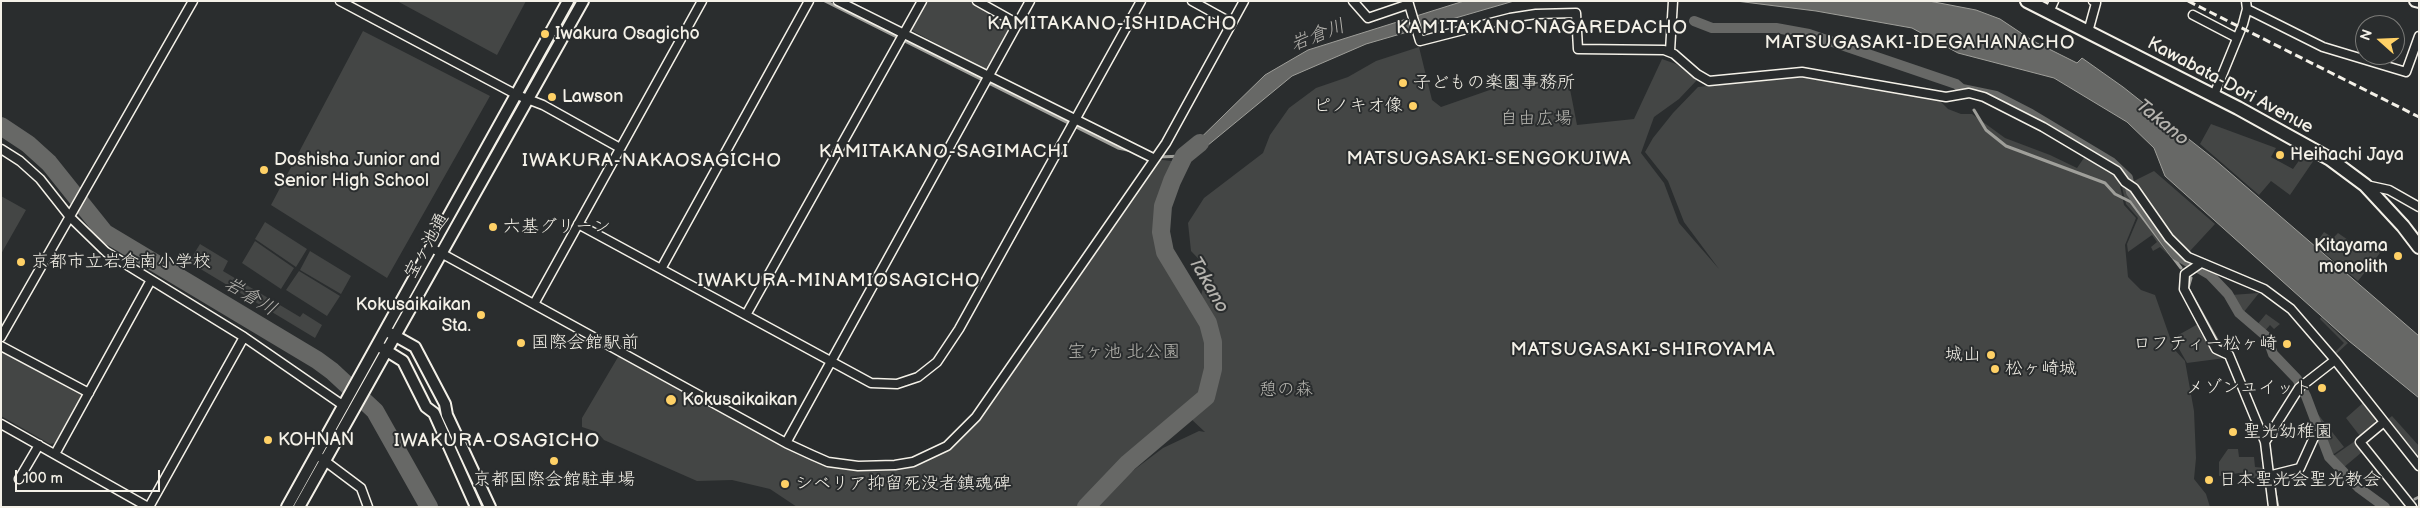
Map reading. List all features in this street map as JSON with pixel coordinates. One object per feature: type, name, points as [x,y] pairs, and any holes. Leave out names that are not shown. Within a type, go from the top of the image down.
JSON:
[{"type":"highway","name":"Kawabata-Dori Avenue","points":[[2028,1],[2052,7],[2088,32],[2214,96],[2330,159],[2365,185],[2403,226],[2419,247]]},
{"type":"street","points":[[1,337],[193,1]]},
{"type":"street","points":[[340,1],[517,95],[528,98],[620,148]]},
{"type":"street","name":"宝ヶ池通","points":[[362,384],[385,330],[568,1]]},
{"type":"street","name":"宝ヶ池通","points":[[300,507],[321,458],[348,406],[395,336],[583,1]]},
{"type":"street","points":[[534,304],[702,1]]},
{"type":"street","points":[[660,269],[809,1]]},
{"type":"street","points":[[838,1],[1155,159]]},
{"type":"street","points":[[746,315],[922,1]]},
{"type":"street","points":[[977,1],[1018,24]]},
{"type":"street","points":[[786,443],[1030,1]]},
{"type":"street","points":[[578,224],[871,383],[897,384],[918,377],[936,362],[959,329],[1141,1]]},
{"type":"street","points":[[1192,1],[1232,23]]},
{"type":"street","points":[[430,247],[786,443],[828,462],[858,466],[895,465],[913,462],[947,446],[976,417],[1166,143],[1244,1]]},
{"type":"street","points":[[1353,1],[1368,18],[1409,2],[1420,41],[1510,18],[1536,14],[1576,13],[1578,49],[1670,51],[1697,74],[1709,80],[1802,72],[1946,97],[1966,94],[1984,97],[2043,127],[2117,171],[2125,182],[2134,188],[2169,238],[2197,267],[2264,289],[2291,309],[2335,360],[2419,466]]},
{"type":"street","points":[[2088,32],[2096,3],[2093,1]]},
{"type":"street","points":[[2415,1],[2419,2]]},
{"type":"street","points":[[1670,51],[1673,2]]},
{"type":"street","points":[[2214,96],[2237,38],[2247,5],[2323,47],[2406,72],[2419,36]]},
{"type":"street","points":[[2193,16],[2237,38]]},
{"type":"street","points":[[1,149],[20,161],[40,179],[70,217],[106,252],[244,337],[348,406]]},
{"type":"street","points":[[2365,185],[2389,190],[2419,207]]},
{"type":"street","points":[[2197,267],[2185,274],[2184,289],[2216,349],[2229,355],[2265,442],[2273,507]]},
{"type":"street","points":[[55,454],[151,280]]},
{"type":"street","points":[[385,330],[415,347],[445,404],[447,415],[490,507]]},
{"type":"street","points":[[1,424],[149,507],[244,337]]},
{"type":"street","points":[[377,345],[403,361],[426,407],[434,413],[476,507]]},
{"type":"street","points":[[1,346],[88,394]]},
{"type":"street","points":[[2265,442],[2300,387],[2335,360]]},
{"type":"street","points":[[2384,422],[2360,442],[2413,507],[2419,504]]},
{"type":"street","points":[[2268,476],[2300,468],[2315,435]]},
{"type":"street","points":[[19,480],[39,445]]},
{"type":"street","points":[[321,458],[360,488],[368,507]]},
{"type":"street","name":"宝ヶ池通","points":[[287,507],[321,458]]},
{"type":"green space","points":[[397,1],[526,1],[497,55]]},
{"type":"green space","points":[[926,1],[972,1],[1011,23],[1012,29],[990,67],[983,69],[913,31],[911,27]]},
{"type":"green space","points":[[363,31],[490,96],[387,278],[271,205]]},
{"type":"green space","points":[[1419,47],[1432,100],[1441,107],[1504,85],[1568,79],[1577,125],[1634,119],[1662,59],[1676,64],[1697,80],[1679,99],[1654,117],[1641,153],[1664,183],[1679,223],[1719,269],[1684,222],[1668,181],[1645,152],[1653,138],[1673,113],[1698,87],[1805,75],[1940,101],[1948,109],[1961,114],[1972,114],[2005,138],[2050,155],[2077,168],[2086,155],[2103,165],[2119,181],[2124,205],[2136,218],[2125,245],[2128,277],[2141,290],[2155,295],[2174,349],[2185,361],[2194,411],[2196,458],[2194,479],[2206,494],[2210,507],[1092,507],[1102,494],[1163,448],[1199,431],[1205,432],[1190,418],[1201,408],[1216,387],[1220,350],[1216,333],[1201,296],[1206,275],[1214,275],[1191,251],[1188,223],[1204,198],[1263,153],[1270,135],[1289,108],[1316,88],[1348,77],[1376,61]]},
{"type":"green space","points":[[2211,124],[2276,148],[2271,157],[2293,169],[2303,155],[2314,160],[2290,195],[2271,181],[2259,195],[2200,144]]},
{"type":"green space","name":"宝ヶ池 北公園","points":[[1155,159],[1179,162],[1167,178],[1154,225],[1154,241],[1165,263],[1184,287],[1208,329],[1210,352],[1207,387],[1205,395],[1105,477],[1102,487],[1082,507],[797,507],[770,489],[732,480],[697,481],[604,440],[597,432],[582,427],[582,418],[621,352],[812,455],[858,466],[913,462],[963,432]]},
{"type":"green space","points":[[2154,171],[2215,224],[2178,264],[2160,247],[2153,251],[2151,247],[2157,242],[2152,235],[2128,252],[2127,244],[2138,218],[2126,204],[2122,187]]},
{"type":"green space","points":[[1,196],[26,210],[1,254]]},
{"type":"green space","points":[[265,222],[307,249],[296,267],[255,239]]},
{"type":"green space","points":[[2324,232],[2333,238],[2338,233],[2364,251],[2370,246],[2380,253],[2358,281],[2315,245]]},
{"type":"green space","points":[[255,241],[294,268],[281,289],[242,263]]},
{"type":"green space","points":[[200,244],[228,261],[223,271],[300,317],[303,313],[322,325],[315,338],[189,262]]},
{"type":"green space","points":[[310,251],[351,276],[341,294],[300,270]]},
{"type":"green space","points":[[299,271],[340,296],[327,316],[286,290]]},
{"type":"green space","points":[[2259,293],[2243,313],[2231,295]]},
{"type":"green space","points":[[2266,314],[2280,324],[2274,329],[2270,325],[2264,332],[2256,326]]},
{"type":"green space","points":[[2321,317],[2348,343],[2333,357],[2331,356],[2344,343],[2320,319]]},
{"type":"green space","points":[[2198,324],[2213,354],[2225,358],[2187,363],[2173,338]]},
{"type":"green space","points":[[5,351],[80,393],[82,397],[55,443],[50,444],[1,416],[1,352]]},
{"type":"green space","points":[[2364,402],[2376,417],[2374,424],[2360,436],[2346,418]]},
{"type":"green space","points":[[2313,408],[2344,447],[2331,456]]},
{"type":"green space","points":[[2392,416],[2419,446],[2419,471],[2386,421]]},
{"type":"green space","points":[[2355,441],[2362,452],[2343,468],[2332,457]]},
{"type":"green space","points":[[2228,449],[2238,449],[2239,457],[2254,457],[2255,467],[2265,468],[2264,479],[2248,477],[2246,472],[2219,476],[2219,462]]},
{"type":"water","points":[[1464,1],[1514,1],[1366,44],[1292,76],[1196,155],[1179,159],[1265,75],[1308,50]]},
{"type":"water","points":[[1736,1],[1929,1],[1976,10],[2000,19],[2033,41],[2077,63],[2082,58],[2123,87],[2214,159],[2419,336],[2419,398],[2349,341],[2165,176],[2154,148],[2127,122],[2054,78],[1958,53],[1912,28],[1816,11]]},
{"type":"waterway","points":[[825,1],[1118,148],[1132,151]]},
{"type":"waterway","points":[[1694,21],[1712,28],[1776,28],[1809,34],[1956,84],[1962,89],[1996,96],[2031,114],[2111,162],[2128,178],[2131,192],[2176,255],[2210,275],[2228,294],[2239,313],[2267,337],[2273,354],[2297,379],[2306,396],[2329,457],[2359,488],[2385,507]]},
{"type":"waterway","points":[[1974,110],[1986,130],[2006,146],[2105,183],[2115,194],[2131,202],[2181,268]]},
{"type":"waterway","name":"岩倉川","points":[[1,126],[28,144],[49,163],[105,233],[317,360],[332,371],[375,411],[429,507]]},
{"type":"waterway","name":"Takano","points":[[1086,507],[1128,463],[1206,397],[1213,369],[1213,342],[1208,323],[1165,252],[1161,232],[1163,206],[1172,181],[1184,156],[1200,143]]},
{"type":"waterway","points":[[1158,157],[1184,156]]},
{"type":"waterway","points":[[2191,278],[2188,288],[2219,344],[2232,353]]},
{"type":"waterway","points":[[2274,487],[2278,507]]},
{"type":"waterway","points":[[2415,499],[2419,497]]},
{"type":"railway","points":[[2188,1],[2419,117]]},
{"type":"place","name":"Iwakura Osagicho","points":[[545,34]]},
{"type":"place","name":"子どもの楽園事務所","points":[[1403,83]]},
{"type":"place","name":"Lawson","points":[[552,97]]},
{"type":"place","name":"ピノキオ像","points":[[1413,106]]},
{"type":"place","name":"Heihachi Jaya","points":[[2280,155]]},
{"type":"place","name":"Doshisha Junior and Senior High School","points":[[264,170]]},
{"type":"place","name":"六基グリーン","points":[[493,227]]},
{"type":"place","name":"Kitayama monolith","points":[[2398,256]]},
{"type":"place","name":"京都市立岩倉南小学校","points":[[21,262]]},
{"type":"place","name":"Kokusaikaikan Sta.","points":[[481,315]]},
{"type":"place","name":"国際会館駅前","points":[[521,343]]},
{"type":"place","name":"ロフティー松ヶ崎","points":[[2287,344]]},
{"type":"place","name":"城山","points":[[1991,355]]},
{"type":"place","name":"松ヶ崎城","points":[[1995,369]]},
{"type":"place","name":"メゾンユイット","points":[[2322,388]]},
{"type":"place","name":"Kokusaikaikan","points":[[671,400]]},
{"type":"place","name":"聖光幼稚園","points":[[2233,432]]},
{"type":"place","name":"KOHNAN","points":[[268,440]]},
{"type":"place","name":"京都国際会館駐車場","points":[[554,461]]},
{"type":"place","name":"日本聖光会聖光教会","points":[[2209,480]]},
{"type":"place","name":"シベリア抑留死没者鎮魂碑","points":[[785,484]]},
{"type":"district","name":"KAMITAKANO-ISHIDACHO","points":[[1112,24]]},
{"type":"district","name":"KAMITAKANO-NAGAREDACHO","points":[[1542,28]]},
{"type":"district","name":"MATSUGASAKI-IDEGAHANACHO","points":[[1920,43]]},
{"type":"district","name":"KAMITAKANO-SAGIMACHI","points":[[944,152]]},
{"type":"district","name":"MATSUGASAKI-SENGOKUIWA","points":[[1489,159]]},
{"type":"district","name":"IWAKURA-NAKAOSAGICHO","points":[[652,161]]},
{"type":"district","name":"IWAKURA-MINAMIOSAGICHO","points":[[839,281]]},
{"type":"district","name":"MATSUGASAKI-SHIROYAMA","points":[[1643,350]]},
{"type":"district","name":"IWAKURA-OSAGICHO","points":[[497,441]]},
{"type":"park label","name":"自由広場","points":[[1536,119]]},
{"type":"park label","name":"憩の森","points":[[1286,390]]}]
